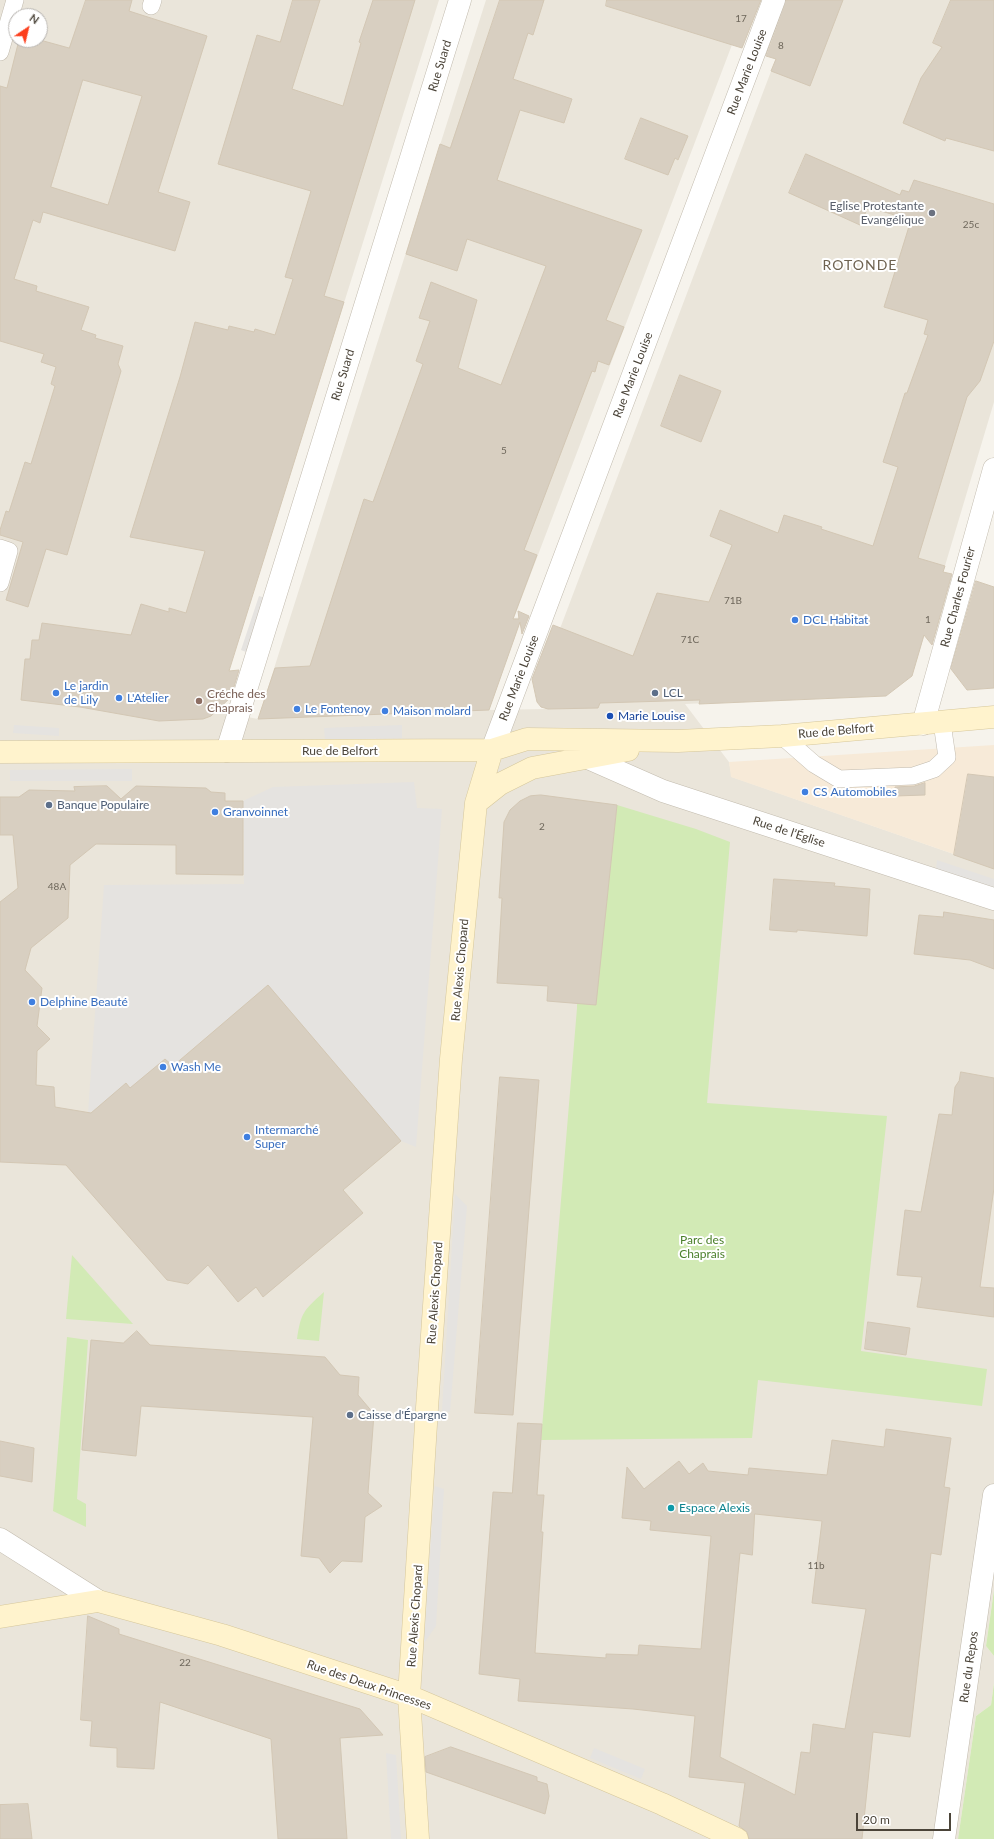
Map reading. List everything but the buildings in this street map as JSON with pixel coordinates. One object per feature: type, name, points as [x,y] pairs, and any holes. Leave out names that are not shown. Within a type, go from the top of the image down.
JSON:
[{"type":"main road","name":"Rue de Belfort","points":[[0,752],[492,750],[527,739],[678,741],[782,736],[994,718]]},
{"type":"main road","name":"Rue de Belfort","points":[[476,803],[500,784],[532,768],[678,741]]},
{"type":"main road","name":"Rue Alexis Chopard","points":[[418,1839],[409,1696],[427,1408],[451,1059],[476,803],[492,750]]},
{"type":"main road","name":"Rue des Deux Princesses","points":[[98,1601],[222,1635],[409,1696],[662,1804],[737,1839]]},
{"type":"main road","points":[[0,1618],[98,1601]]},
{"type":"street","name":"Rue Suard","points":[[227,751],[460,0]]},
{"type":"street","name":"Rue Marie Louise","points":[[492,750],[774,0]]},
{"type":"street","name":"Rue Charles Fourier","points":[[933,723],[994,469]]},
{"type":"street","name":"Rue de l’Église","points":[[588,758],[663,791],[994,898]]},
{"type":"street","name":"Rue du Repos","points":[[944,1839],[994,1496]]},
{"type":"street","name":"Rue des Deux Princesses","points":[[0,1539],[98,1601]]},
{"type":"lane","points":[[0,52],[15,0]]},
{"type":"lane","points":[[0,548],[9,551],[0,583]]},
{"type":"lane","points":[[782,736],[814,764],[840,779],[913,776],[934,769],[947,757],[933,723]]},
{"type":"shaded area","points":[[0,0],[439,0],[216,711],[258,719],[486,0],[749,0],[514,618],[522,617],[489,710],[546,709],[537,702],[536,692],[798,0],[994,0],[994,402],[912,676],[886,695],[685,704],[729,762],[732,777],[994,868],[994,1590],[986,1646],[994,1656],[994,1683],[991,1705],[976,1716],[958,1839],[0,1839]]},
{"type":"shaded area","points":[[259,596],[269,599],[251,654],[241,650]]},
{"type":"shaded area","points":[[14,725],[59,728],[59,736],[13,733]]},
{"type":"shaded area","points":[[402,725],[402,738],[325,740],[324,728]]},
{"type":"shaded area","points":[[994,745],[994,868],[731,777],[729,762]]},
{"type":"shaded area","points":[[132,769],[132,781],[10,781],[10,770]]},
{"type":"shaded area","points":[[414,782],[417,808],[442,809],[416,1147],[401,1141],[268,985],[138,1095],[126,1083],[97,1109],[88,1113],[104,885],[244,884],[243,801],[273,787]]},
{"type":"shaded area","points":[[937,860],[994,879],[994,889],[936,869]]},
{"type":"shaded area","points":[[455,1194],[467,1206],[450,1412],[442,1411]]},
{"type":"shaded area","points":[[435,1486],[444,1489],[436,1626],[424,1643]]},
{"type":"shaded area","points":[[594,1748],[645,1769],[641,1779],[590,1758]]},
{"type":"shaded area","points":[[386,1753],[396,1755],[401,1839],[391,1839]]},
{"type":"green space","name":"Parc des Chaprais","points":[[617,805],[696,829],[730,842],[707,1103],[887,1116],[861,1351],[987,1369],[982,1406],[758,1380],[752,1438],[541,1440],[577,1003],[598,981]]},
{"type":"green space","points":[[72,1255],[133,1324],[66,1319]]},
{"type":"green space","points":[[324,1292],[319,1341],[297,1339],[304,1312]]},
{"type":"green space","points":[[67,1337],[88,1340],[77,1499],[86,1504],[86,1527],[53,1511]]},
{"type":"green space","points":[[994,1590],[994,1656],[986,1646]]},
{"type":"green space","points":[[994,1683],[994,1839],[958,1839],[976,1716],[991,1705]]},
{"type":"place","name":"Eglise Protestante Evangélique","points":[[932,213]]},
{"type":"place","name":"DCL Habitat","points":[[795,620]]},
{"type":"place","name":"Le jardin de Lily","points":[[56,693]]},
{"type":"place","name":"LCL","points":[[655,693]]},
{"type":"place","name":"L'Atelier","points":[[119,698]]},
{"type":"place","name":"Créche des Chaprais","points":[[199,701]]},
{"type":"place","name":"Le Fontenoy","points":[[297,709]]},
{"type":"place","name":"Maison molard","points":[[385,711]]},
{"type":"place","name":"Marie Louise","points":[[610,716]]},
{"type":"place","name":"CS Automobiles","points":[[805,792]]},
{"type":"place","name":"Banque Populaire","points":[[49,805]]},
{"type":"place","name":"Granvoinnet","points":[[215,812]]},
{"type":"place","name":"Delphine Beauté","points":[[32,1002]]},
{"type":"place","name":"Wash Me","points":[[163,1067]]},
{"type":"place","name":"Intermarché Super","points":[[247,1137]]},
{"type":"place","name":"Caisse d'Épargne","points":[[350,1415]]},
{"type":"place","name":"Espace Alexis","points":[[671,1508]]},
{"type":"district","name":"ROTONDE","points":[[860,265]]}]
